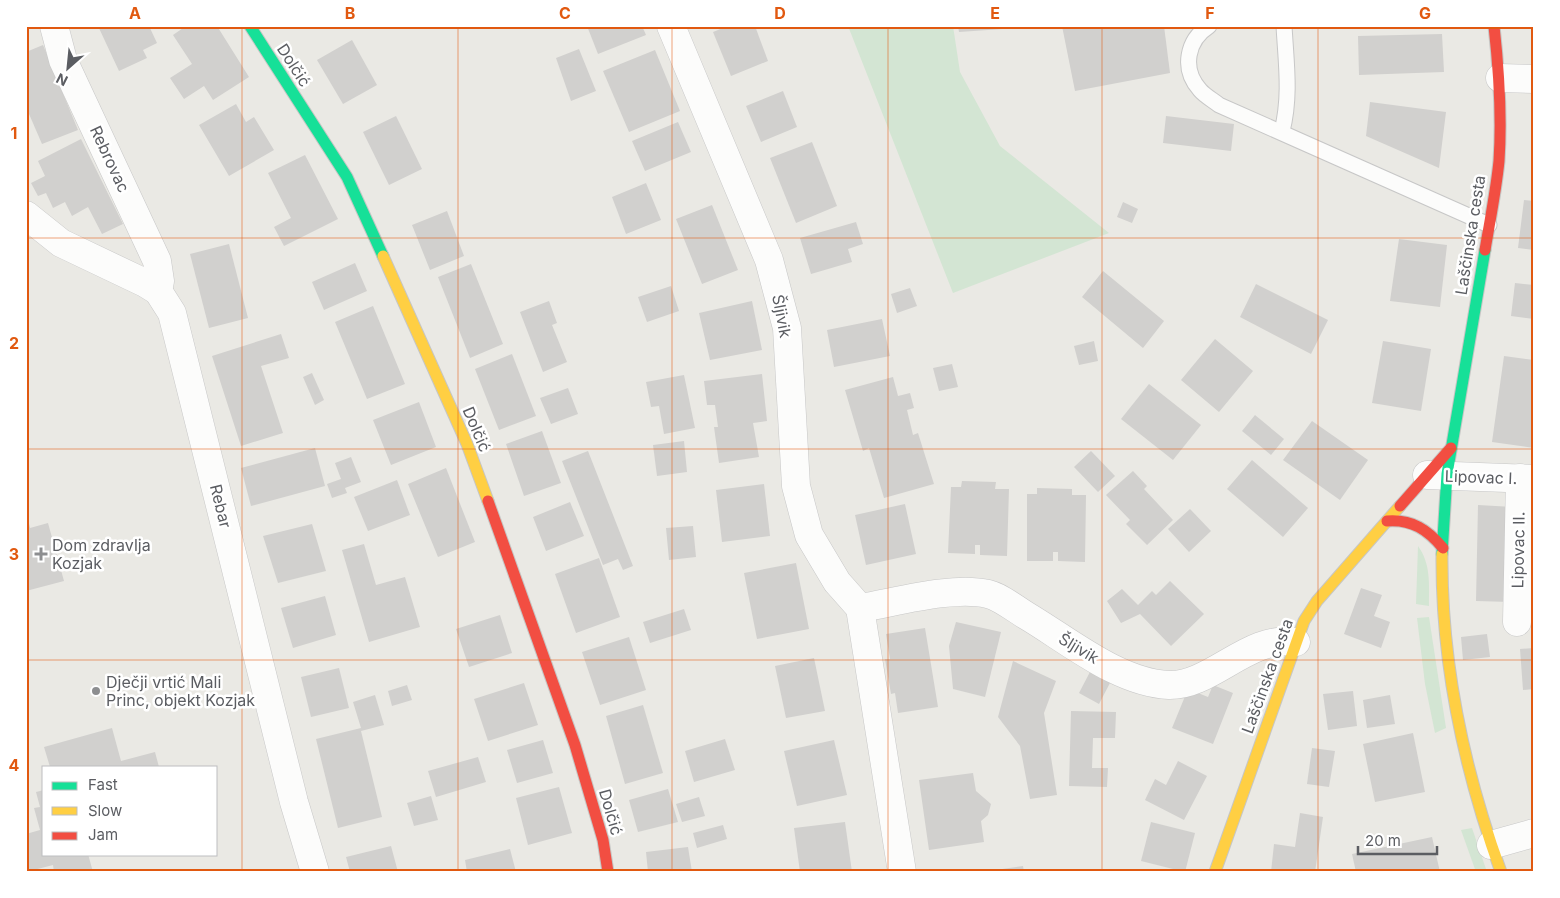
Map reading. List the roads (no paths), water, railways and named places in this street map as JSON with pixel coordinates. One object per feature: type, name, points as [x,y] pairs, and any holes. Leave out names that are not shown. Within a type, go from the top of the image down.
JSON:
[{"type":"street","name":"Rebrovac","points":[[54,26],[63,60],[157,261],[160,281],[158,292]]},
{"type":"street","name":"Dolčić","points":[[250,26],[347,177],[466,444],[575,745],[603,840],[608,872]]},
{"type":"street","name":"Šljivik","points":[[671,26],[769,260],[787,328],[796,486],[809,535],[837,582],[860,608],[963,591],[989,594],[1123,675],[1170,685],[1194,679],[1268,642],[1283,640],[1296,642]]},
{"type":"street","name":"Laščinska cesta","points":[[1215,872],[1304,621],[1318,600],[1387,522],[1437,475],[1451,448],[1499,155],[1500,78],[1494,26]]},
{"type":"street","points":[[1500,78],[1534,79]]},
{"type":"street","name":"Rebar","points":[[26,216],[61,243],[145,283],[158,292],[172,313],[182,346],[294,802],[315,872]]},
{"type":"street","name":"Laščinska cesta","points":[[1451,448],[1437,475],[1443,548],[1446,642],[1456,714],[1473,783],[1501,872]]},
{"type":"street","name":"Lipovac I.","points":[[1437,475],[1527,478]]},
{"type":"street","name":"Lipovac II.","points":[[1517,622],[1527,478]]},
{"type":"street","points":[[1387,522],[1407,520],[1418,525],[1431,534],[1443,548]]},
{"type":"street","points":[[860,608],[902,872]]},
{"type":"street","points":[[1491,845],[1534,833]]},
{"type":"lane","points":[[1209,26],[1198,33],[1188,52],[1189,67],[1200,89],[1219,105],[1282,131],[1489,225]]},
{"type":"lane","points":[[1282,131],[1287,112],[1288,91],[1284,26]]},
{"type":"place","name":"Dom zdravlja Kozjak","points":[[41,554]]},
{"type":"place","name":"Dječji vrtić Mali Princ, objekt Kozjak","points":[[96,691]]}]
